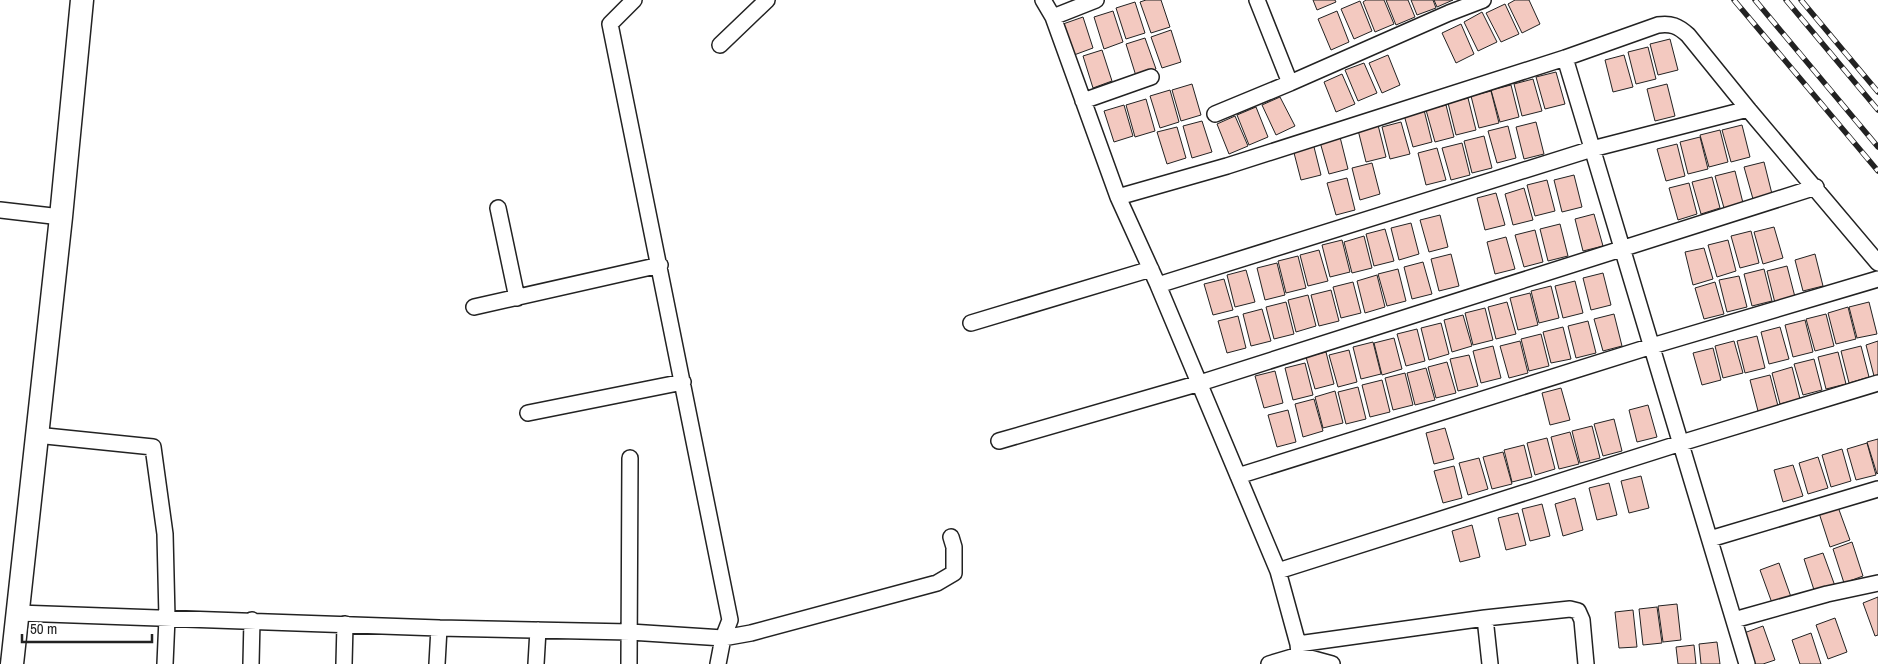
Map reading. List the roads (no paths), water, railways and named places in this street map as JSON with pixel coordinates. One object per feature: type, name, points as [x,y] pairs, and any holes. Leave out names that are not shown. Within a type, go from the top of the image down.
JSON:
[{"type":"main road","points":[[8,659],[18,613],[61,216],[82,0]]},
{"type":"street","points":[[634,0],[610,24],[730,620],[723,638],[718,664]]},
{"type":"street","points":[[720,46],[767,0]]},
{"type":"street","points":[[1043,0],[1053,17],[1118,198],[1158,285],[1278,571],[1299,655]]},
{"type":"street","points":[[1053,17],[1096,0]]},
{"type":"street","points":[[1257,0],[1290,83]]},
{"type":"street","points":[[1215,114],[1483,0]]},
{"type":"street","points":[[1118,198],[1227,166],[1669,24],[1680,28],[1688,35],[1748,110],[1878,263]]},
{"type":"street","points":[[1565,58],[1747,664]]},
{"type":"street","points":[[1083,101],[1151,77]]},
{"type":"street","points":[[1158,285],[1592,148],[1748,110]]},
{"type":"street","points":[[999,442],[1200,383],[1816,188]]},
{"type":"street","points":[[498,208],[517,298]]},
{"type":"street","points":[[0,210],[61,216]]},
{"type":"street","points":[[474,307],[660,265]]},
{"type":"street","points":[[971,323],[1151,269]]},
{"type":"street","points":[[1238,476],[1652,346],[1878,279]]},
{"type":"street","points":[[528,413],[683,382]]},
{"type":"street","points":[[1278,571],[1681,443],[1878,383]]},
{"type":"street","points":[[36,436],[153,447],[165,534],[167,618],[165,664]]},
{"type":"street","points":[[629,664],[630,458]]},
{"type":"street","points":[[1710,539],[1878,489]]},
{"type":"street","points":[[18,613],[438,628],[630,632],[723,638],[752,633],[937,583],[954,572],[954,548],[951,536]]},
{"type":"street","points":[[1734,620],[1827,594],[1878,583]]},
{"type":"street","points":[[1269,664],[1299,655],[1485,618],[1570,609],[1578,611],[1582,620],[1586,664]]},
{"type":"street","points":[[1485,618],[1490,664]]},
{"type":"street","points":[[251,664],[252,620]]},
{"type":"street","points":[[344,664],[345,624]]},
{"type":"street","points":[[437,664],[438,628]]},
{"type":"street","points":[[536,664],[538,630]]},
{"type":"street","points":[[1299,655],[1332,664]]},
{"type":"railway","points":[[1734,0],[1878,171]]},
{"type":"railway","points":[[1755,0],[1878,147]]},
{"type":"railway","points":[[1786,0],[1878,110]]},
{"type":"railway","points":[[1801,0],[1878,92]]}]
